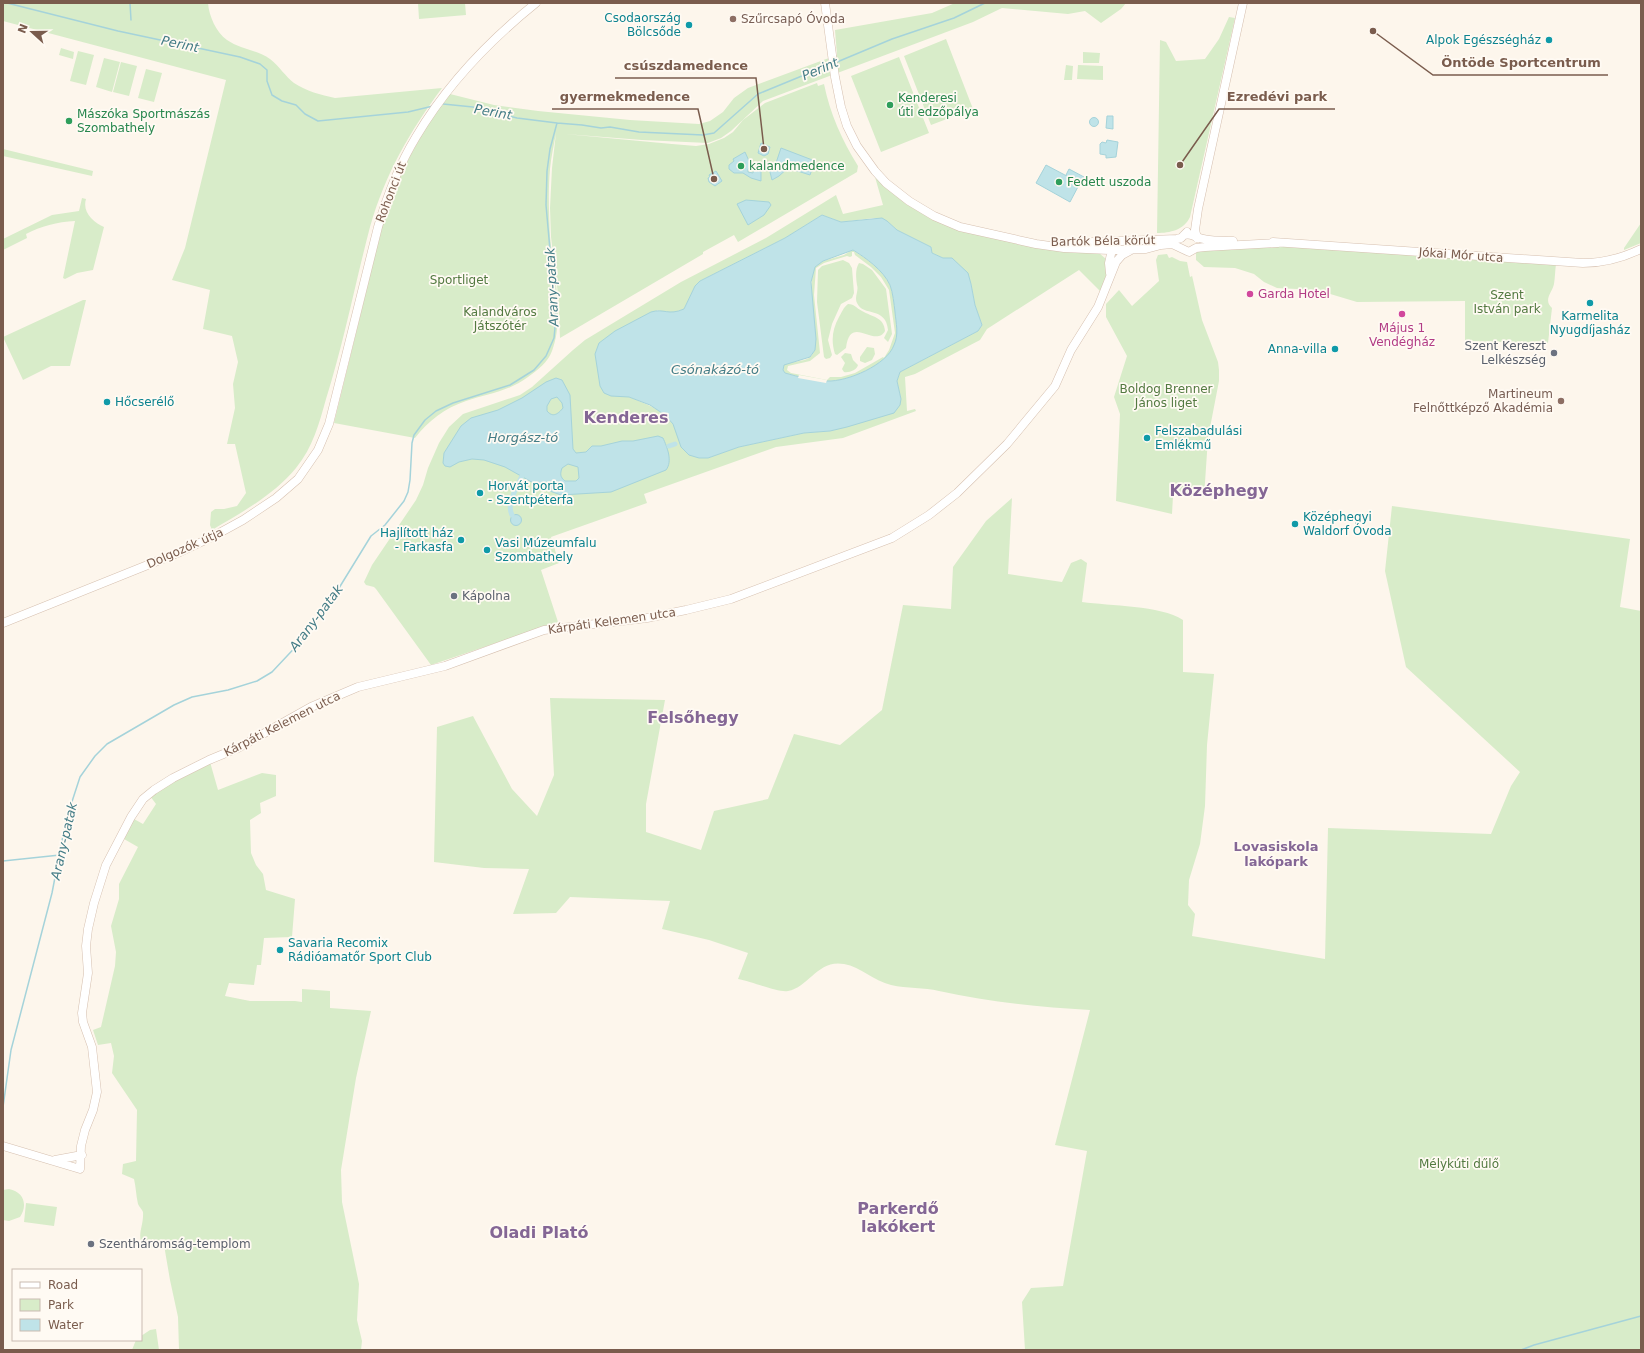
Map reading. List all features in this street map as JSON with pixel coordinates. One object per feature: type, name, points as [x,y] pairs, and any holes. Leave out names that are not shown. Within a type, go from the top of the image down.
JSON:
[{"type":"street","name":"Rohonci út","points":[[329,424],[385,202],[404,158],[428,119],[449,90],[494,40],[536,3]]},
{"type":"street","name":"Bartók Béla körút","points":[[825,3],[835,77],[842,111],[850,133],[867,160],[886,183],[909,201],[934,216],[960,227],[1054,247],[1094,250],[1112,246],[1175,239],[1190,234],[1196,236]]},
{"type":"street","points":[[1196,248],[1198,242],[1195,230],[1198,209],[1244,3]]},
{"type":"street","points":[[1182,248],[1180,244],[1183,236],[1190,228],[1198,209]]},
{"type":"street","name":"Jókai Mór utca","points":[[1196,236],[1210,240],[1583,263],[1598,263],[1613,260],[1641,249]]},
{"type":"street","name":"Bartók Béla körút","points":[[1009,238],[1112,246],[1132,250],[1171,244],[1190,252],[1196,248]]},
{"type":"street","name":"Jókai Mór utca","points":[[1196,248],[1278,243]]},
{"type":"street","name":"Kárpáti Kelemen utca","points":[[1109,276],[1109,263],[1112,246]]},
{"type":"street","points":[[1094,250],[1104,254],[1108,258],[1109,263]]},
{"type":"street","name":"Kárpáti Kelemen utca","points":[[51,1160],[80,1169],[82,1155],[81,1146],[93,1110],[97,1092],[92,1047],[85,1029],[82,1013],[88,973],[86,938],[100,881],[109,858],[134,811],[154,790],[173,778],[208,760],[238,748],[311,707],[358,688],[457,662],[544,630],[647,618],[731,599],[892,538],[929,515],[957,494],[1007,444],[1059,380],[1071,350],[1102,297],[1109,276],[1118,259],[1126,252],[1132,250]]},
{"type":"street","name":"Dolgozók útja","points":[[3,623],[180,552],[243,520],[276,498],[298,479],[318,450],[329,424]]},
{"type":"street","points":[[6,1147],[51,1160],[82,1155]]},
{"type":"green space","points":[[3,3],[208,3],[214,23],[223,37],[237,46],[265,56],[270,59],[294,83],[324,96],[335,98],[442,88],[419,120],[409,137],[383,189],[370,227],[332,378],[318,426],[307,452],[296,468],[278,487],[235,517],[212,530],[210,525],[211,512],[215,509],[224,509],[237,506],[246,493],[235,444],[227,444],[235,408],[233,384],[238,362],[232,336],[203,329],[210,290],[172,280],[185,248],[226,80],[3,21]]},
{"type":"green space","points":[[418,3],[465,3],[466,15],[419,19]]},
{"type":"green space","points":[[955,3],[1126,3],[1121,9],[1101,23],[1085,11],[1068,14],[1002,8],[973,22],[763,101],[731,131],[721,138],[708,143],[565,134],[696,146],[709,144],[724,138],[733,132],[743,120],[765,103],[817,83],[818,86],[824,84],[837,126],[858,166],[857,172],[738,242],[734,235],[560,338],[558,294],[551,237],[550,208],[556,133],[550,169],[549,202],[550,236],[557,294],[558,324],[556,338],[548,359],[535,372],[514,386],[466,401],[444,411],[431,421],[415,438],[334,423],[388,202],[410,156],[429,122],[450,94],[494,105],[538,111],[630,120],[699,124],[710,121],[723,112],[734,98],[748,88],[837,55],[835,30],[932,13]]},
{"type":"green space","points":[[1229,17],[1235,18],[1190,217],[1184,225],[1176,230],[1157,233],[1160,40],[1166,42],[1176,61],[1205,59],[1219,39]]},
{"type":"green space","points":[[946,39],[973,109],[931,125],[904,56]]},
{"type":"green space","points":[[61,48],[74,52],[73,59],[59,55]]},
{"type":"green space","points":[[78,51],[94,55],[86,85],[70,81]]},
{"type":"green space","points":[[1083,52],[1100,53],[1099,63],[1083,63]]},
{"type":"green space","name":"Kenderesi úti edzőpálya","points":[[899,57],[929,133],[881,152],[851,76]]},
{"type":"green space","points":[[104,58],[120,62],[112,92],[96,87]]},
{"type":"green space","points":[[121,62],[137,66],[129,96],[113,92]]},
{"type":"green space","points":[[1066,65],[1073,66],[1072,80],[1064,80]]},
{"type":"green space","points":[[1078,65],[1103,66],[1103,80],[1077,79]]},
{"type":"green space","points":[[146,69],[162,73],[154,102],[138,98]]},
{"type":"green space","points":[[3,149],[93,171],[92,176],[3,156]]},
{"type":"green space","points":[[875,177],[935,219],[1099,253],[1106,259],[1107,272],[1101,292],[1079,270],[987,329],[980,340],[915,374],[905,377],[907,411],[915,409],[916,411],[843,438],[776,447],[644,494],[647,503],[551,537],[559,563],[541,570],[558,622],[431,665],[376,589],[366,585],[364,582],[372,565],[416,500],[439,443],[449,427],[463,414],[520,395],[532,387],[585,340],[681,282],[766,238],[836,195],[843,214],[883,205]],"holes":[[[822,215],[841,222],[874,218],[887,221],[897,230],[931,247],[932,253],[943,258],[971,284],[975,305],[982,325],[978,331],[900,372],[897,381],[901,399],[830,431],[804,433],[739,447],[708,458],[681,447],[678,434],[668,418],[652,407],[629,397],[657,310],[670,314],[684,309],[695,286],[700,281],[785,238]]]},
{"type":"green space","points":[[82,198],[86,199],[85,204],[89,216],[104,227],[93,270],[77,273],[65,279],[63,278],[75,221],[56,223],[37,229],[26,234],[27,238],[3,250],[3,239],[52,215],[79,211]]},
{"type":"green space","points":[[1641,223],[1641,243],[1624,250],[1624,248]]},
{"type":"green space","name":"Szent István park","points":[[1281,246],[1556,264],[1554,284],[1548,299],[1549,305],[1552,308],[1548,343],[1465,341],[1465,301],[1357,302],[1317,290],[1277,288],[1264,282],[1254,274],[1235,268],[1204,267],[1196,260],[1196,252],[1204,250]]},
{"type":"green space","points":[[852,250],[863,257],[883,274],[890,285],[893,295],[897,333],[895,345],[884,359],[866,371],[845,379],[822,381],[785,373],[783,370],[784,364],[809,358],[813,352],[815,331],[812,277],[815,267],[823,261],[844,255]],"holes":[[[852,252],[854,252],[855,255],[881,277],[889,290],[895,333],[889,350],[884,358],[883,357],[855,373],[841,377],[830,377],[827,380],[791,373],[787,370],[788,366],[810,361],[820,353],[814,295],[816,268],[824,263],[847,256],[850,257],[852,256]]]},
{"type":"green space","name":"Boldog Brenner János liget","points":[[1167,254],[1169,258],[1172,257],[1180,261],[1187,262],[1190,277],[1192,276],[1191,271],[1202,320],[1218,362],[1219,370],[1219,381],[1208,438],[1204,497],[1173,496],[1172,514],[1116,501],[1120,414],[1114,397],[1127,356],[1106,317],[1106,304],[1119,290],[1132,306],[1159,281],[1156,260],[1158,255]]},
{"type":"green space","points":[[843,260],[849,263],[852,268],[854,293],[852,298],[841,304],[832,324],[828,340],[832,355],[830,358],[826,359],[824,357],[817,302],[818,270],[822,266]]},
{"type":"green space","points":[[859,263],[872,270],[886,289],[892,334],[888,342],[884,338],[888,330],[883,318],[879,315],[864,310],[857,303],[856,274]]},
{"type":"green space","points":[[83,300],[86,300],[70,366],[51,366],[23,380],[3,337]]},
{"type":"green space","points":[[848,304],[854,305],[880,320],[885,331],[881,335],[875,336],[857,332],[852,333],[848,338],[846,348],[837,355],[835,354],[833,345],[835,326]]},
{"type":"green space","points":[[867,347],[874,348],[875,354],[872,360],[865,363],[860,361],[860,357]]},
{"type":"green space","points":[[845,353],[851,354],[853,360],[858,365],[850,372],[844,372],[842,369],[845,363],[841,357]]},
{"type":"green space","name":"Mélykúti dűlő","points":[[1012,498],[1008,574],[1062,582],[1071,563],[1081,559],[1087,563],[1082,602],[1161,611],[1183,620],[1183,672],[1214,674],[1207,745],[1205,806],[1200,844],[1189,880],[1188,905],[1195,914],[1192,936],[1325,959],[1328,828],[1491,834],[1511,786],[1520,772],[1406,667],[1385,571],[1392,506],[1630,539],[1620,607],[1641,611],[1641,1350],[1025,1350],[1022,1302],[1031,1288],[1063,1286],[1087,1151],[1055,1145],[1090,1010],[1014,1004],[933,990],[891,985],[856,968],[844,964],[835,964],[820,969],[802,984],[788,991],[778,990],[738,979],[748,953],[709,940],[662,929],[670,901],[570,897],[556,913],[513,914],[529,869],[484,868],[434,862],[437,727],[473,716],[512,789],[537,816],[554,775],[550,698],[665,700],[646,804],[646,832],[701,850],[714,811],[768,799],[794,734],[840,745],[882,710],[903,605],[951,609],[953,567],[986,521]]},
{"type":"green space","points":[[210,762],[218,790],[262,773],[276,775],[276,796],[260,803],[261,813],[250,820],[251,853],[256,865],[263,874],[266,890],[295,899],[292,937],[264,938],[261,965],[257,965],[254,985],[229,983],[225,996],[250,1001],[302,1002],[302,989],[330,991],[330,1008],[371,1011],[356,1078],[341,1170],[342,1202],[359,1284],[357,1320],[362,1341],[361,1350],[179,1350],[178,1317],[164,1245],[145,1249],[142,1244],[140,1236],[143,1212],[138,1204],[134,1179],[122,1174],[123,1164],[136,1161],[137,1110],[112,1073],[114,1056],[111,1043],[98,1045],[93,1030],[101,1027],[115,966],[116,952],[111,926],[119,899],[119,884],[138,847],[124,839],[134,819],[143,824],[156,804],[150,796],[173,780]]},
{"type":"green space","points":[[9,1189],[21,1196],[24,1208],[20,1217],[9,1221],[3,1220],[3,1190]]},
{"type":"green space","points":[[26,1203],[57,1207],[54,1226],[24,1222]]},
{"type":"green space","points":[[156,1329],[159,1350],[132,1350],[136,1341],[142,1341],[142,1335],[150,1330]]},
{"type":"water","points":[[1107,116],[1113,116],[1113,129],[1106,128]]},
{"type":"water","points":[[1094,117],[1099,122],[1094,127],[1089,122]]},
{"type":"water","points":[[1107,140],[1118,142],[1116,157],[1106,158],[1106,155],[1100,154],[1100,144],[1102,142],[1106,143]]},
{"type":"water","points":[[761,143],[770,147],[768,154],[764,156],[758,153]]},
{"type":"water","points":[[781,148],[815,161],[810,175],[788,168],[772,180],[769,168],[774,164],[780,171],[781,170],[776,163]]},
{"type":"water","name":"kalandmedence","points":[[745,152],[749,161],[753,165],[748,169],[748,172],[753,173],[755,166],[761,168],[761,181],[751,178],[743,173],[734,173],[729,169],[729,165],[734,161],[733,159]]},
{"type":"water","points":[[1046,165],[1080,183],[1070,202],[1036,183]]},
{"type":"water","points":[[1069,169],[1084,177],[1081,183],[1066,175]]},
{"type":"water","points":[[716,171],[722,181],[715,186],[709,182],[708,178],[710,177],[709,175]]},
{"type":"water","points":[[746,200],[769,202],[771,205],[764,215],[748,225],[737,204]]},
{"type":"water","name":"Csónakázó-tó","points":[[822,215],[841,222],[882,218],[897,230],[931,247],[932,253],[943,258],[952,258],[968,273],[975,305],[982,325],[978,331],[900,372],[897,381],[901,399],[900,405],[894,413],[830,431],[804,433],[739,447],[708,458],[699,458],[689,455],[681,447],[673,424],[665,415],[650,405],[629,397],[611,396],[604,393],[600,386],[595,354],[599,343],[615,331],[651,312],[674,312],[684,309],[695,286],[700,281],[785,238]],"holes":[[[853,250],[879,269],[890,285],[893,295],[897,333],[894,345],[890,352],[875,365],[865,371],[845,379],[827,381],[785,373],[783,370],[784,365],[810,357],[815,350],[816,339],[811,282],[815,267],[823,261]]]},
{"type":"water","name":"Horgász-tó","points":[[556,378],[562,380],[570,395],[573,449],[576,453],[586,452],[592,446],[601,446],[622,441],[633,441],[658,436],[663,438],[669,454],[669,462],[666,470],[611,492],[561,495],[544,489],[505,467],[484,460],[472,459],[459,462],[450,467],[445,466],[443,463],[444,453],[461,426],[471,418],[498,410],[522,398],[546,382]],"holes":[[[557,397],[562,403],[563,408],[553,415],[547,411],[547,406],[551,399]],[[568,464],[578,467],[579,478],[576,481],[565,481],[561,477],[562,468]]]},
{"type":"water","points":[[516,514],[520,516],[522,520],[520,524],[516,526],[512,524],[510,520],[512,516]]},
{"type":"pier","points":[[799,375],[827,380],[826,383],[798,378]]},
{"type":"waterway","name":"Perint","points":[[7,3],[118,31],[240,57],[260,64],[267,70],[267,81],[272,95],[282,101],[296,105],[305,114],[318,121],[408,112],[433,106]]},
{"type":"waterway","points":[[130,3],[131,20]]},
{"type":"waterway","name":"Perint","points":[[837,62],[892,39],[954,18],[985,3]]},
{"type":"waterway","name":"Perint","points":[[443,104],[473,107],[517,118],[557,123],[601,128],[610,127],[639,132],[703,135],[714,133],[758,94],[831,64]]},
{"type":"waterway","name":"Arany-patak","points":[[3,1107],[11,1050],[52,893],[66,820],[80,777],[95,756],[107,744],[174,705],[192,697],[228,690],[257,681],[272,672],[303,639],[339,588],[371,536],[385,525],[404,501],[408,492],[410,480],[412,443],[414,435],[425,420],[436,411],[453,403],[510,385],[534,370],[546,356],[554,338],[556,317],[546,205],[547,171],[550,149],[557,123]]},
{"type":"waterway","points":[[669,446],[675,444]]},
{"type":"waterway","points":[[512,515],[510,506],[511,501],[522,476]]},
{"type":"waterway","points":[[3,861],[60,855]]},
{"type":"waterway","points":[[1521,1350],[1534,1345],[1641,1316]]},
{"type":"place","name":"Szűrcsapó Óvoda","points":[[733,19]]},
{"type":"place","name":"Csodaország Bölcsőde","points":[[689,25]]},
{"type":"place","name":"Öntöde Sportcentrum","points":[[1373,31]]},
{"type":"place","name":"Alpok Egészségház","points":[[1549,40]]},
{"type":"place","name":"Kenderesi úti edzőpálya","points":[[890,105]]},
{"type":"place","name":"Mászóka Sportmászás Szombathely","points":[[69,121]]},
{"type":"place","name":"csúszdamedence","points":[[764,149]]},
{"type":"place","name":"Ezredévi park","points":[[1180,165]]},
{"type":"place","name":"kalandmedence","points":[[741,166]]},
{"type":"place","name":"gyermekmedence","points":[[714,179]]},
{"type":"place","name":"Fedett uszoda","points":[[1059,182]]},
{"type":"place","name":"Garda Hotel","points":[[1250,294]]},
{"type":"place","name":"Karmelita Nyugdíjasház","points":[[1590,303]]},
{"type":"place","name":"Május 1 Vendégház","points":[[1402,314]]},
{"type":"place","name":"Anna-villa","points":[[1335,349]]},
{"type":"place","name":"Szent Kereszt Lelkészség","points":[[1554,353]]},
{"type":"place","name":"Martineum Felnőttképző Akadémia","points":[[1561,401]]},
{"type":"place","name":"Hőcserélő","points":[[107,402]]},
{"type":"place","name":"Felszabadulási Emlékmű","points":[[1147,438]]},
{"type":"place","name":"Horvát porta - Szentpéterfa","points":[[480,493]]},
{"type":"place","name":"Középhegyi Waldorf Óvoda","points":[[1295,524]]},
{"type":"place","name":"Hajlított ház - Farkasfa","points":[[461,540]]},
{"type":"place","name":"Vasi Múzeumfalu Szombathely","points":[[487,550]]},
{"type":"place","name":"Kápolna","points":[[454,596]]},
{"type":"place","name":"Savaria Recomix Rádióamatőr Sport Club","points":[[280,950]]},
{"type":"place","name":"Szentháromság-templom","points":[[91,1244]]},
{"type":"district","name":"Kenderes","points":[[626,417]]},
{"type":"district","name":"Középhegy","points":[[1219,490]]},
{"type":"district","name":"Felsőhegy","points":[[693,717]]},
{"type":"district","name":"Lovasiskola lakópark","points":[[1276,854]]},
{"type":"district","name":"Parkerdő lakókert","points":[[898,1217]]},
{"type":"district","name":"Oladi Plató","points":[[539,1232]]},
{"type":"park label","name":"Sportliget","points":[[459,280]]},
{"type":"park label","name":"Kalandváros Játszótér","points":[[500,319]]}]
